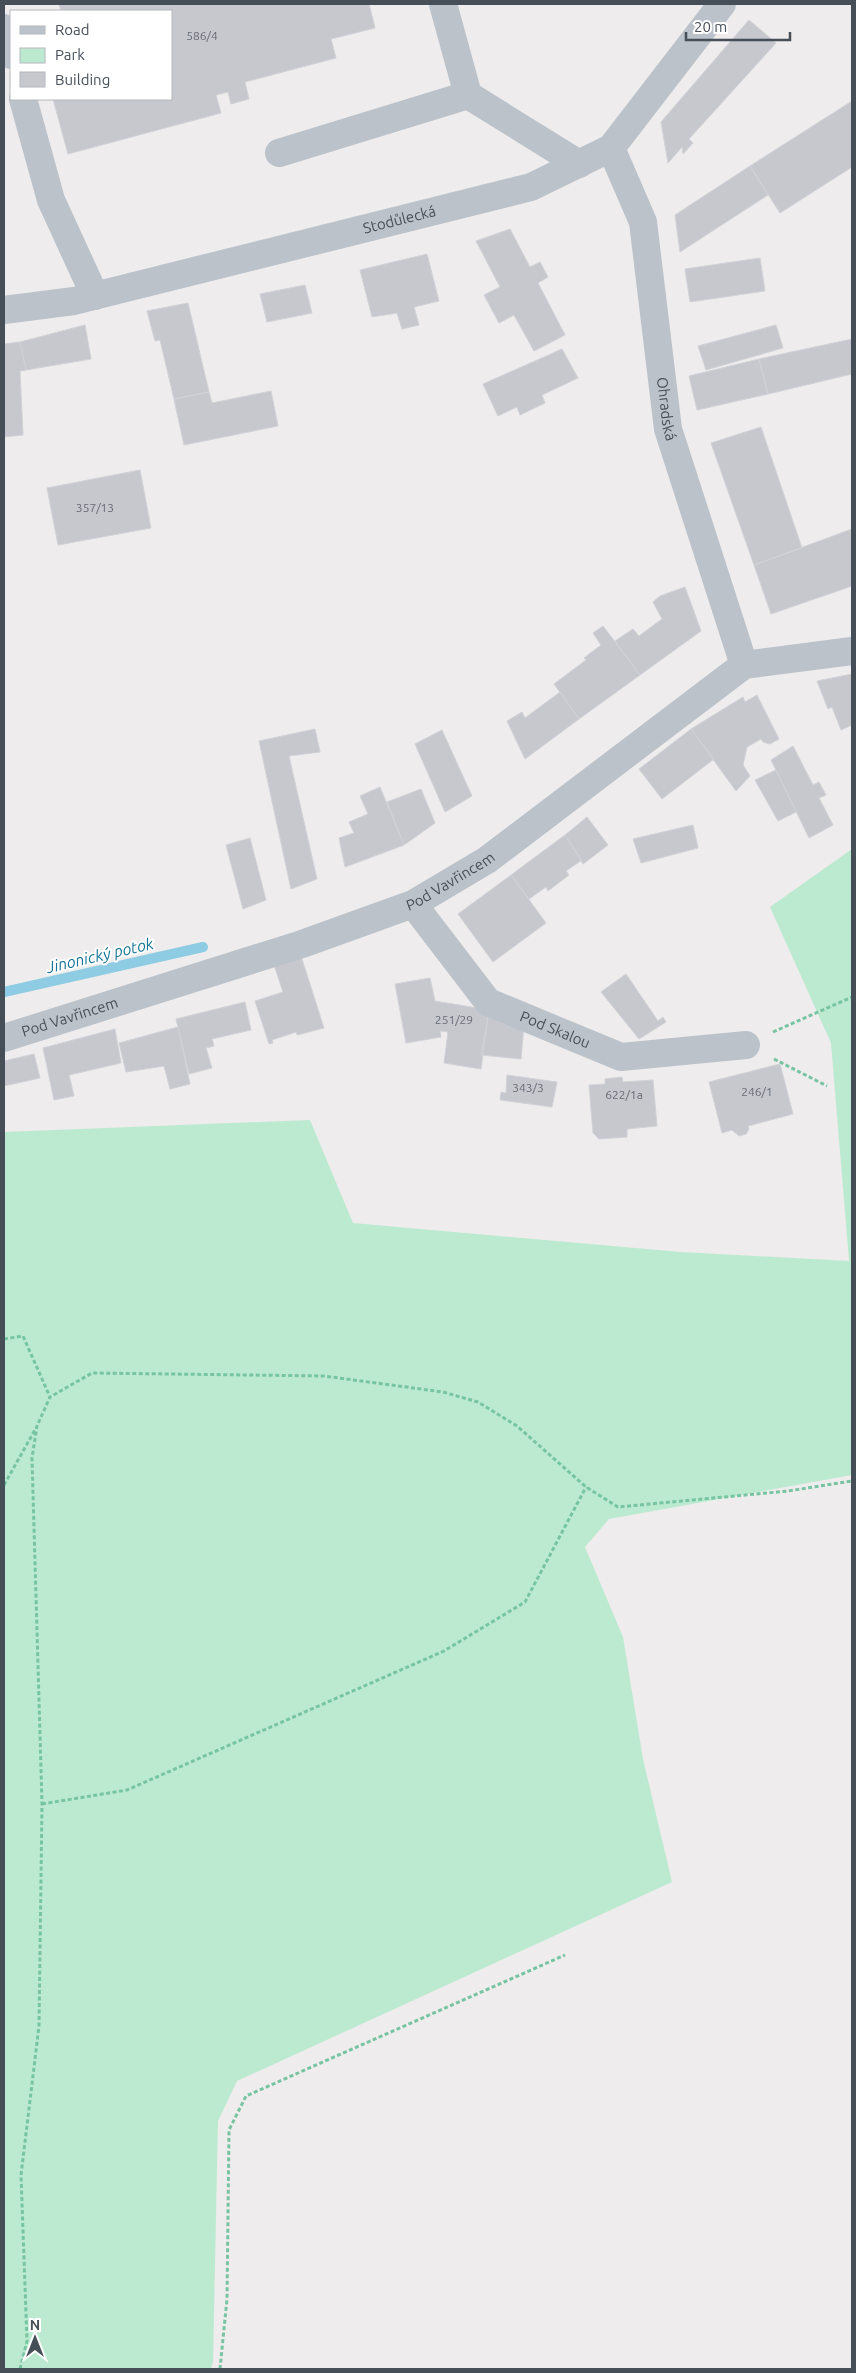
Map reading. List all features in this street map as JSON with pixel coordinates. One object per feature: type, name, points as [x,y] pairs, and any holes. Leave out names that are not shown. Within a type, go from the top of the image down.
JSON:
[{"type":"street","points":[[443,4],[468,95],[579,164]]},
{"type":"street","name":"Stodůlecká","points":[[4,310],[74,301],[531,187],[611,148],[722,4]]},
{"type":"street","points":[[4,28],[10,51]]},
{"type":"street","points":[[279,153],[468,95]]},
{"type":"street","points":[[23,100],[51,200],[95,296]]},
{"type":"street","name":"Ohradská","points":[[611,148],[643,222],[668,429],[744,665]]},
{"type":"street","name":"Pod Vavřincem","points":[[4,1038],[302,944],[413,904],[488,860],[744,665],[852,651]]},
{"type":"street","name":"Pod Skalou","points":[[413,904],[488,1002],[621,1057],[746,1045]]},
{"type":"path","points":[[746,1045],[852,997]]},
{"type":"path","points":[[746,1045],[826,1086]]},
{"type":"path","points":[[4,1339],[23,1336],[50,1397]]},
{"type":"path","points":[[4,1485],[38,1426],[50,1397],[92,1373],[324,1376],[443,1392],[478,1402],[517,1426],[586,1487],[618,1507],[788,1491],[852,1481]]},
{"type":"path","points":[[20,2369],[27,2341],[21,2175],[39,2026],[42,1804],[32,1458],[38,1426]]},
{"type":"path","points":[[42,1804],[127,1790],[444,1651],[525,1602],[586,1487]]},
{"type":"path","points":[[220,2369],[227,2299],[229,2130],[246,2096],[565,1955]]},
{"type":"green space","points":[[852,849],[852,1475],[609,1519],[585,1547],[623,1637],[643,1759],[672,1882],[237,2081],[218,2121],[213,2361],[211,2369],[4,2369],[4,1132],[310,1120],[353,1223],[681,1252],[849,1261],[831,1043],[770,907]]},
{"type":"building","points":[[59,4],[369,4],[375,28],[331,39],[336,58],[245,82],[249,99],[231,104],[228,92],[216,95],[221,113],[68,154],[53,100],[172,100],[172,10],[61,10]]},
{"type":"building","points":[[749,20],[776,43],[689,139],[693,143],[683,154],[682,147],[668,163],[661,122]]},
{"type":"building","points":[[852,101],[852,167],[780,213],[750,166]]},
{"type":"building","points":[[750,166],[768,195],[680,252],[675,215]]},
{"type":"building","points":[[510,229],[530,267],[540,262],[548,277],[538,283],[565,335],[534,351],[514,315],[499,323],[484,295],[500,287],[476,241]]},
{"type":"building","points":[[427,254],[439,301],[414,307],[419,325],[402,329],[397,313],[372,317],[360,270]]},
{"type":"building","points":[[760,258],[765,291],[690,302],[685,269]]},
{"type":"building","points":[[305,285],[312,313],[267,322],[260,294]]},
{"type":"building","points":[[188,303],[209,392],[174,399],[160,340],[155,341],[147,311]]},
{"type":"building","points":[[85,325],[91,359],[26,370],[20,342]]},
{"type":"building","points":[[776,325],[783,348],[706,370],[698,346]]},
{"type":"building","points":[[852,339],[852,374],[768,394],[759,359]]},
{"type":"building","points":[[20,342],[26,370],[20,371],[23,435],[4,437],[4,344]]},
{"type":"building","points":[[562,349],[578,378],[542,395],[545,403],[520,415],[517,407],[498,416],[483,384]]},
{"type":"building","points":[[759,359],[768,394],[697,410],[689,376]]},
{"type":"building","points":[[271,391],[278,426],[184,445],[174,399],[209,392],[212,403]]},
{"type":"building","points":[[761,427],[802,548],[754,565],[711,443]]},
{"type":"building","points":[[140,470],[151,528],[58,545],[47,488]]},
{"type":"building","points":[[852,529],[852,586],[771,614],[754,565]]},
{"type":"building","points":[[685,587],[701,631],[640,675],[615,641],[633,629],[639,636],[662,619],[653,602],[660,596]]},
{"type":"building","points":[[603,626],[640,675],[579,719],[554,684],[586,660],[584,658],[601,645],[593,633]]},
{"type":"building","points":[[852,674],[852,725],[841,730],[832,707],[828,709],[817,681]]},
{"type":"building","points":[[560,692],[579,719],[525,759],[507,721],[522,712],[525,718]]},
{"type":"building","points":[[757,695],[779,739],[770,744],[763,742],[761,739],[747,747],[743,765],[750,776],[736,791],[691,729],[743,697],[745,702]]},
{"type":"building","points":[[315,729],[320,752],[289,756],[317,879],[291,889],[259,741]]},
{"type":"building","points":[[691,729],[714,759],[662,799],[639,769]]},
{"type":"building","points":[[442,730],[472,796],[445,812],[415,744]]},
{"type":"building","points":[[793,746],[813,785],[819,782],[826,795],[819,798],[833,825],[809,838],[771,760]]},
{"type":"building","points":[[776,770],[796,812],[778,821],[755,780]]},
{"type":"building","points":[[380,787],[404,845],[345,867],[339,838],[354,833],[349,822],[368,814],[360,796]]},
{"type":"building","points":[[421,789],[435,823],[404,845],[387,802]]},
{"type":"building","points":[[587,817],[608,845],[583,864],[565,835]]},
{"type":"building","points":[[693,825],[698,848],[641,863],[633,839]]},
{"type":"building","points":[[565,835],[582,860],[566,871],[569,875],[548,891],[546,887],[529,899],[511,875]]},
{"type":"building","points":[[250,838],[266,900],[243,909],[226,845]]},
{"type":"building","points":[[511,875],[546,923],[493,962],[458,914]]},
{"type":"building","points":[[301,956],[324,1028],[297,1035],[296,1032],[272,1040],[273,1043],[269,1044],[255,1001],[283,992],[274,965]]},
{"type":"building","points":[[626,974],[658,1021],[663,1017],[666,1022],[639,1039],[601,992]]},
{"type":"building","points":[[430,978],[435,1001],[489,1010],[481,1069],[444,1063],[448,1032],[440,1031],[441,1037],[406,1043],[395,984]]},
{"type":"building","points":[[245,1002],[251,1030],[212,1039],[214,1046],[206,1048],[212,1068],[189,1074],[176,1019]]},
{"type":"building","points":[[489,1010],[524,1024],[521,1059],[481,1055]]},
{"type":"building","points":[[178,1027],[190,1084],[170,1089],[164,1066],[126,1072],[119,1043]]},
{"type":"building","points":[[115,1029],[121,1063],[69,1075],[74,1096],[54,1100],[43,1048]]},
{"type":"building","points":[[34,1054],[40,1078],[4,1086],[4,1061]]},
{"type":"building","points":[[780,1064],[793,1114],[748,1126],[749,1129],[746,1134],[739,1136],[732,1130],[722,1133],[709,1082]]},
{"type":"building","points":[[507,1075],[557,1082],[552,1107],[500,1100],[501,1092],[506,1093]]},
{"type":"building","points":[[622,1077],[623,1082],[653,1080],[657,1126],[627,1129],[627,1137],[599,1139],[593,1133],[589,1085],[605,1084],[605,1079]]},
{"type":"waterway","name":"Jinonický potok","points":[[4,992],[203,947]]}]
